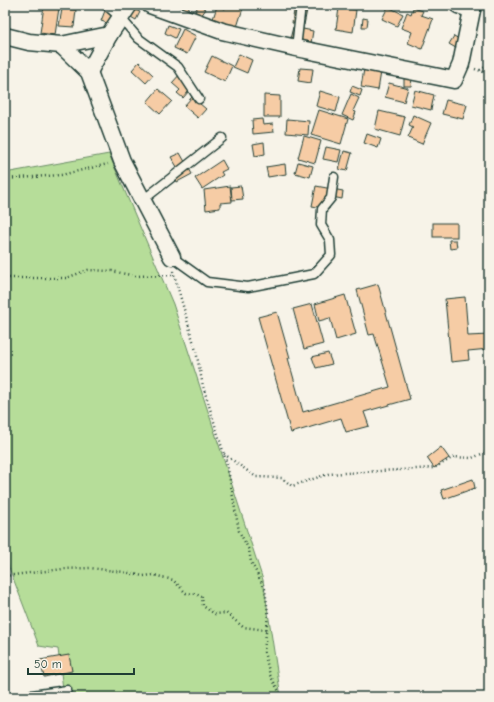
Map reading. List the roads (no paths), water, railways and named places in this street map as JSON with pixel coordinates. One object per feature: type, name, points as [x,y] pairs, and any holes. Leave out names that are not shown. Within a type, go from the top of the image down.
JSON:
[{"type":"street","points":[[150,5],[222,31],[296,48],[454,80],[461,64],[468,7]]},
{"type":"street","points":[[89,72],[109,35],[125,11]]},
{"type":"street","points":[[5,36],[29,42],[60,45],[109,35]]},
{"type":"street","points":[[60,45],[89,72],[122,161],[172,257]]},
{"type":"lane","points":[[106,5],[125,11],[138,38],[178,67],[200,99]]},
{"type":"lane","points":[[296,48],[302,5]]},
{"type":"lane","points":[[143,200],[222,138]]},
{"type":"lane","points":[[172,257],[207,282],[248,287],[314,274],[331,255],[330,240],[321,225],[322,209],[331,198],[334,177]]},
{"type":"lane","points":[[18,697],[68,690]]}]
